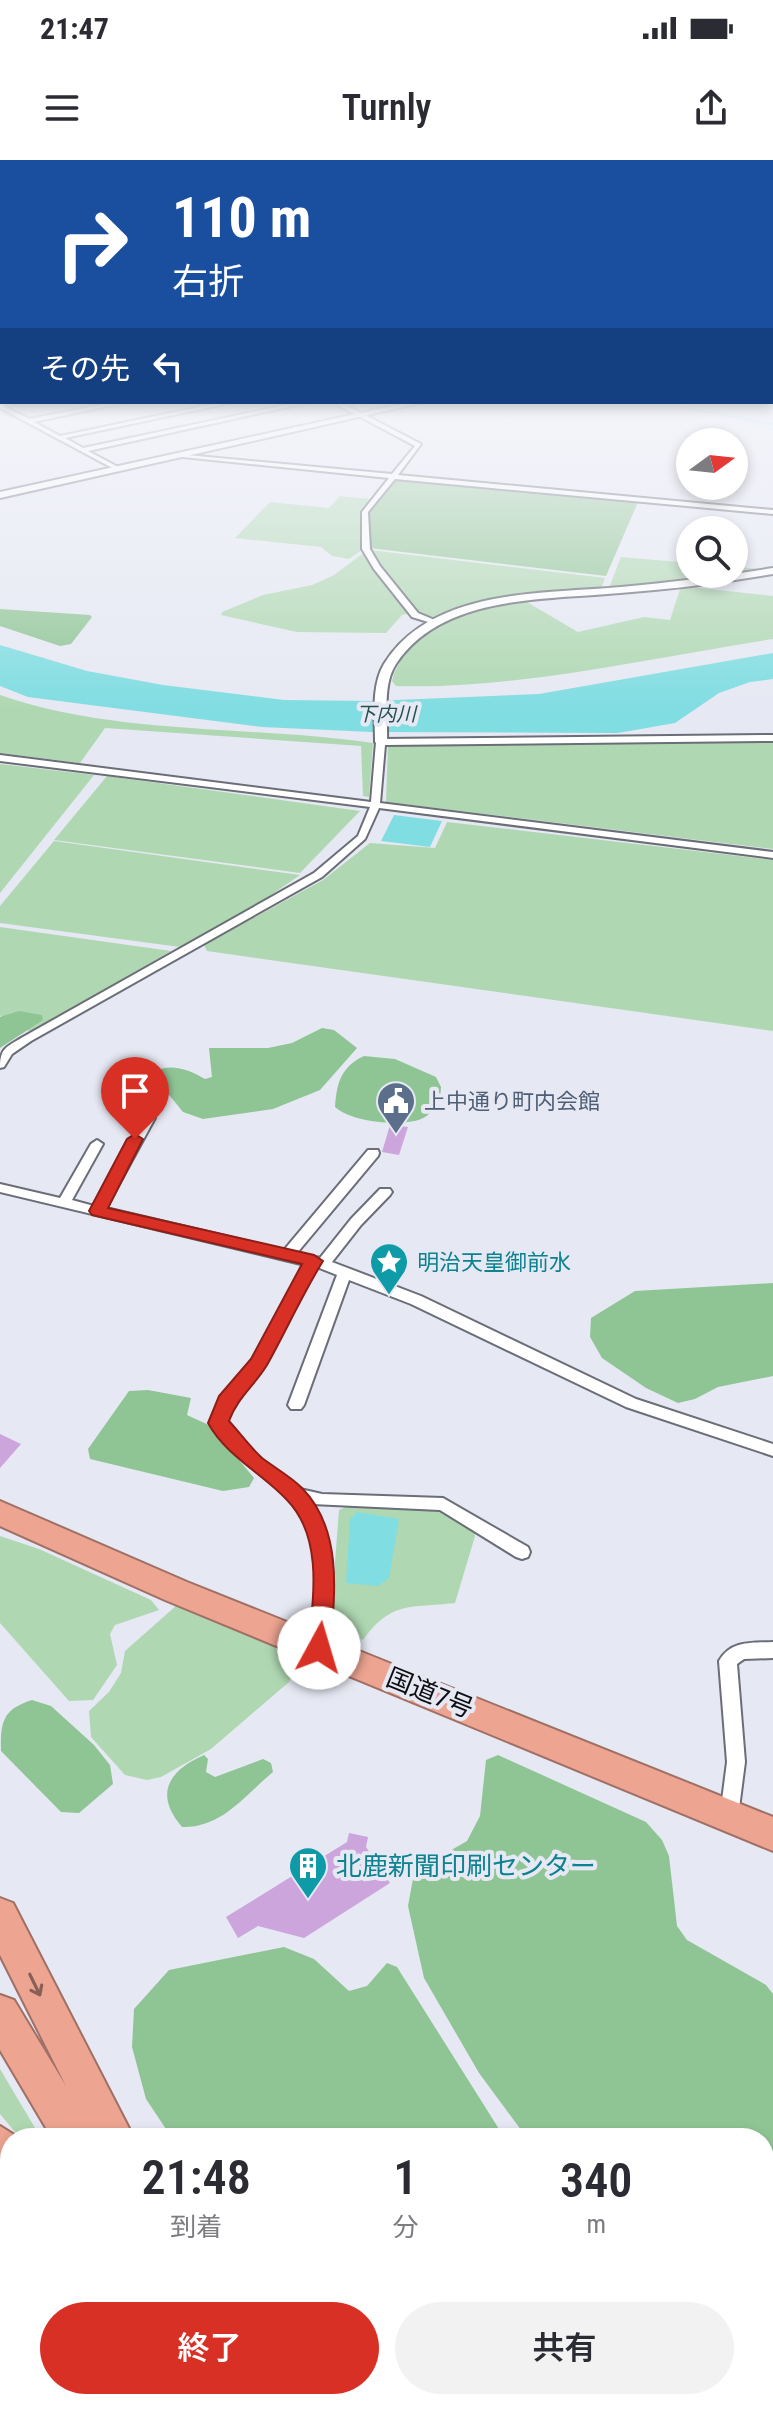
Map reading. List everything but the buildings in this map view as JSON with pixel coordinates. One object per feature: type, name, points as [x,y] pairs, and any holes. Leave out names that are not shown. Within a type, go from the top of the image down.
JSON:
[{"type":"highway","name":"国道7号","points":[[0,1513],[176,1591],[773,1834]]},
{"type":"highway","points":[[0,1916],[109,2128]]},
{"type":"highway","points":[[0,2014],[69,2128]]},
{"type":"street","points":[[376,499],[365,512],[366,549],[415,615],[438,623]]},
{"type":"street","points":[[632,499],[773,512]]},
{"type":"street","points":[[0,1064],[7,1052],[27,1039],[318,875],[362,837],[375,806],[383,691],[388,665],[408,642],[438,623],[476,607],[521,598],[773,571]]},
{"type":"street","points":[[381,742],[773,738]]},
{"type":"street","points":[[0,758],[773,855]]},
{"type":"street","points":[[98,1211],[122,1161],[149,1118]]},
{"type":"street","points":[[64,1203],[97,1144]]},
{"type":"street","points":[[288,1255],[373,1153]]},
{"type":"street","points":[[0,1188],[319,1262],[416,1300],[631,1403],[768,1448]]},
{"type":"street","points":[[319,1648],[325,1590],[322,1555],[311,1515],[294,1494],[253,1461],[218,1423],[226,1401],[258,1363],[284,1309],[319,1262],[385,1192]]},
{"type":"street","points":[[296,1405],[345,1272]]},
{"type":"street","points":[[294,1494],[336,1501],[443,1504],[522,1552]]},
{"type":"street","points":[[729,1816],[736,1762],[728,1661],[740,1651],[773,1650]]},
{"type":"green space","points":[[337,499],[371,499],[362,512],[363,549],[349,559],[332,556],[321,547],[235,538],[270,502],[329,508]]},
{"type":"green space","points":[[380,499],[606,499],[638,502],[606,576],[369,548],[369,512]]},
{"type":"green space","points":[[370,550],[605,578],[601,589],[554,592],[436,619],[418,613]]},
{"type":"green space","points":[[362,554],[409,613],[402,615],[386,633],[297,632],[221,615],[263,595],[312,585],[334,575]]},
{"type":"green space","points":[[621,557],[676,562],[676,582],[609,588]]},
{"type":"green space","points":[[680,588],[773,596],[773,639],[537,678],[442,686],[396,686],[392,681],[400,662],[412,646],[428,633],[445,623],[485,609],[525,601],[578,632],[644,617],[670,620]]},
{"type":"green space","points":[[0,609],[92,617],[71,644],[60,646],[0,626]]},
{"type":"green space","points":[[0,695],[45,708],[137,723],[373,743],[369,797],[363,796],[361,746],[105,728],[80,763],[0,753]]},
{"type":"green space","points":[[773,742],[773,849],[386,802],[388,744]]},
{"type":"green space","points":[[0,764],[94,775],[0,893]]},
{"type":"green space","points":[[107,776],[360,811],[300,873],[54,840]]},
{"type":"green space","points":[[447,822],[773,860],[773,1031],[207,951],[204,945],[323,880],[370,843],[435,848]]},
{"type":"green space","points":[[54,841],[300,875],[258,904],[180,947],[0,923],[0,906]]},
{"type":"green space","points":[[0,927],[171,951],[32,1031],[10,1029],[0,1015]]},
{"type":"green space","points":[[19,1011],[42,1015],[43,1020],[0,1048],[0,1017]]},
{"type":"green space","points":[[322,1028],[334,1030],[357,1048],[320,1090],[273,1109],[203,1119],[183,1112],[170,1096],[144,1080],[166,1068],[190,1071],[205,1079],[212,1077],[209,1048],[268,1048],[292,1043]]},
{"type":"green space","points":[[364,1056],[395,1059],[436,1077],[441,1087],[440,1102],[424,1118],[401,1123],[376,1122],[342,1112],[335,1107],[339,1083],[345,1070]]},
{"type":"green space","points":[[773,1283],[773,1376],[718,1387],[695,1399],[678,1403],[646,1388],[602,1358],[590,1337],[591,1318],[635,1291]]},
{"type":"green space","points":[[148,1390],[191,1398],[187,1415],[211,1426],[254,1478],[249,1487],[223,1491],[90,1459],[88,1449],[129,1391]]},
{"type":"green space","points":[[348,1506],[444,1510],[473,1525],[475,1536],[455,1603],[393,1612],[373,1627],[363,1640],[330,1627],[339,1510]]},
{"type":"green space","points":[[0,1536],[39,1549],[151,1600],[159,1610],[115,1625],[110,1634],[117,1665],[93,1700],[69,1701],[0,1623]]},
{"type":"green space","points":[[177,1605],[299,1658],[289,1682],[211,1749],[161,1777],[147,1780],[125,1775],[91,1737],[89,1711],[109,1692],[121,1673],[125,1651]]},
{"type":"green space","points":[[32,1700],[51,1706],[94,1745],[110,1765],[113,1784],[79,1813],[61,1812],[1,1751],[1,1731],[6,1717],[15,1707]]},
{"type":"green space","points":[[204,1755],[208,1759],[206,1772],[215,1777],[263,1759],[271,1763],[273,1772],[221,1816],[196,1826],[182,1827],[169,1804],[169,1785],[181,1768]]},
{"type":"green space","points":[[498,1755],[646,1822],[662,1840],[669,1856],[677,1926],[687,1940],[766,1985],[773,1994],[773,2128],[520,2128],[479,2073],[424,1978],[408,1906],[415,1868],[422,1858],[448,1852],[467,1841],[480,1816],[486,1760]]},
{"type":"green space","points":[[284,1947],[314,1959],[349,1991],[367,1986],[387,1963],[397,1967],[498,2128],[165,2128],[146,2099],[132,2047],[134,2009],[169,1970]]},
{"type":"green space","points":[[0,2069],[35,2128],[12,2128],[0,2114]]},
{"type":"water","name":"下内川","points":[[0,645],[87,671],[163,685],[284,700],[373,701],[539,694],[773,653],[773,679],[750,682],[719,693],[675,723],[618,733],[372,732],[262,727],[28,697],[0,686]]},
{"type":"water","points":[[394,815],[442,821],[430,847],[381,841]]},
{"type":"water","points":[[357,1512],[399,1519],[389,1578],[378,1586],[346,1583],[350,1519]]},
{"type":"place","name":"上中通り町内会館","points":[[396,1135]]},
{"type":"place","name":"明治天皇御前水","points":[[389,1296]]},
{"type":"place","name":"北鹿新聞印刷センター","points":[[308,1900]]},
{"type":"route","points":[[135,1139],[106,1190],[98,1211],[314,1261],[284,1309],[258,1363],[226,1401],[218,1423],[253,1461],[294,1494],[311,1515],[322,1555],[325,1590],[319,1648]]}]
